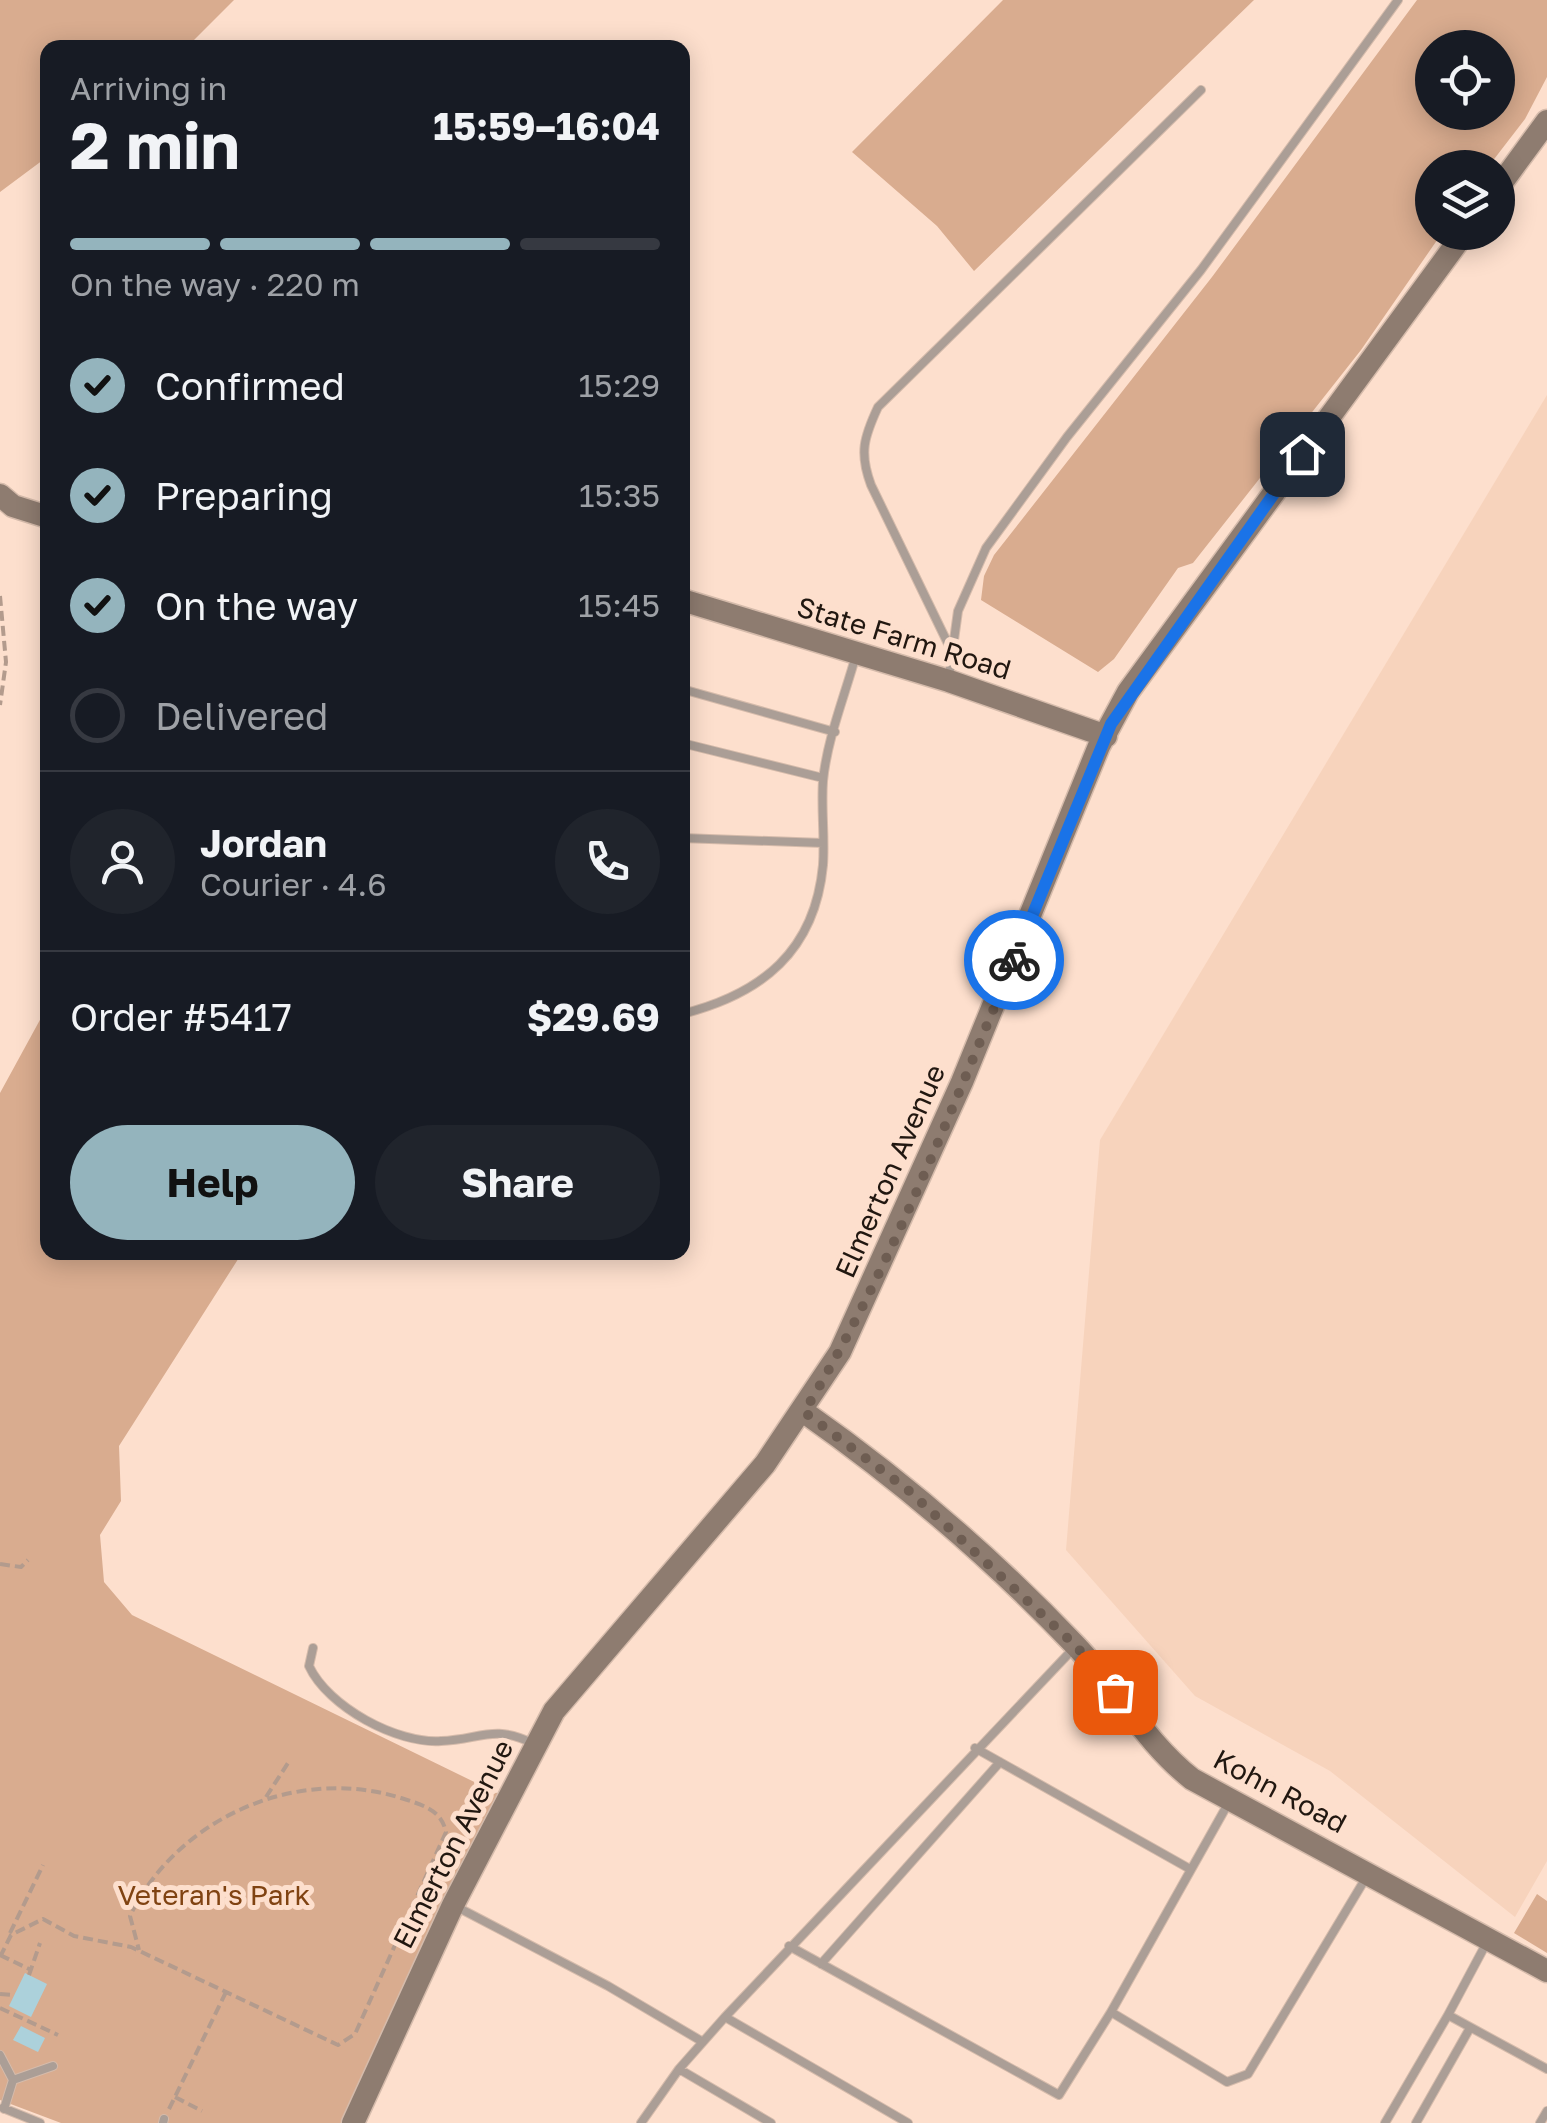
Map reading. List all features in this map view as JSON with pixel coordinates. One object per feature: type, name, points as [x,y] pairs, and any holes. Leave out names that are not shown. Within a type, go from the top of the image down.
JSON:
[{"type":"main road","points":[[1515,165],[1547,121]]},
{"type":"main road","name":"Elmerton Avenue","points":[[353,2123],[454,1905],[554,1711],[765,1464],[804,1412],[840,1352],[881,1268],[1128,692],[1452,250]]},
{"type":"main road","points":[[0,495],[13,506],[40,514]]},
{"type":"main road","name":"State Farm Road","points":[[690,602],[949,680],[1106,736]]},
{"type":"main road","name":"Kohn Road","points":[[804,1412],[908,1490],[1076,1646],[1164,1753],[1192,1778],[1547,1971]]},
{"type":"lane","points":[[949,680],[958,611],[986,548],[1067,437],[1201,270],[1398,0]]},
{"type":"lane","points":[[953,654],[871,485],[862,441],[878,406],[1201,90]]},
{"type":"lane","points":[[690,1012],[722,1004],[788,959],[818,898],[823,778],[856,654]]},
{"type":"lane","points":[[690,691],[834,732]]},
{"type":"lane","points":[[690,745],[823,778]]},
{"type":"lane","points":[[690,838],[823,843]]},
{"type":"lane","points":[[641,2123],[679,2069],[789,1946],[1076,1646]]},
{"type":"lane","points":[[313,1648],[309,1666],[326,1689],[347,1708],[405,1736],[444,1742],[494,1730],[536,1745]]},
{"type":"lane","points":[[976,1748],[1190,1869]]},
{"type":"lane","points":[[820,1964],[1000,1762]]},
{"type":"lane","points":[[789,1946],[1058,2094],[1111,2012],[1229,1801]]},
{"type":"lane","points":[[1111,2012],[1227,2082],[1248,2074],[1370,1872]]},
{"type":"lane","points":[[454,1905],[702,2042]]},
{"type":"lane","points":[[1386,2123],[1489,1938]]},
{"type":"lane","points":[[1448,2015],[1547,2070]]},
{"type":"lane","points":[[725,2017],[908,2123]]},
{"type":"lane","points":[[1416,2123],[1470,2028]]},
{"type":"lane","points":[[0,2055],[13,2080],[2,2108],[40,2123]]},
{"type":"lane","points":[[13,2080],[53,2066]]},
{"type":"lane","points":[[679,2069],[771,2123]]},
{"type":"lane","points":[[1540,2123],[1547,2110]]},
{"type":"path","points":[[0,596],[6,662],[0,705]]},
{"type":"path","points":[[0,1564],[21,1567],[28,1560]]},
{"type":"path","points":[[263,1800],[276,1787],[288,1763]]},
{"type":"path","points":[[0,1936],[43,1918],[74,1936],[139,1950],[332,2044],[352,2037],[446,1832],[438,1812],[378,1793],[333,1788],[263,1800],[213,1824],[160,1870],[130,1916],[139,1950]]},
{"type":"path","points":[[40,1942],[30,1973],[0,1955],[43,1864]]},
{"type":"path","points":[[164,2121],[226,1992]]},
{"type":"path","points":[[0,1994],[14,1995]]},
{"type":"path","points":[[0,2008],[58,2035]]},
{"type":"path","points":[[32,2021],[32,2031]]},
{"type":"path","points":[[45,2038],[48,2031]]},
{"type":"path","points":[[174,2096],[202,2111]]},
{"type":"shaded area","points":[[1547,395],[1547,1861],[1515,1917],[1330,1771],[1195,1696],[1066,1550],[1100,1140]]},
{"type":"green space","points":[[0,0],[234,0],[194,40],[40,40],[40,162],[0,192]]},
{"type":"green space","points":[[1003,0],[1254,0],[974,271],[937,226],[852,152]]},
{"type":"green space","points":[[1417,0],[1547,0],[1547,77],[1525,119],[1501,150],[1415,150],[1415,250],[1430,250],[1361,350],[1193,563],[1178,568],[1114,659],[1098,672],[981,600],[984,576],[994,555],[1212,277]]},
{"type":"green space","name":"Veteran's Park","points":[[40,1020],[40,1260],[238,1260],[119,1446],[121,1501],[100,1535],[104,1582],[132,1615],[501,1795],[342,2123],[61,2123],[0,2100],[0,1093]]},
{"type":"green space","points":[[1537,1894],[1547,1901],[1547,1953],[1514,1933]]},
{"type":"building","points":[[25,1973],[47,1984],[31,2017],[9,2006]]},
{"type":"building","points":[[21,2026],[45,2038],[38,2052],[13,2040]]},
{"type":"way so far","points":[[1014,960],[881,1268],[840,1352],[804,1412],[908,1490],[1050,1620],[1115,1692]]},
{"type":"route","points":[[1014,960],[1099,746],[1128,692],[1302,454]]}]
